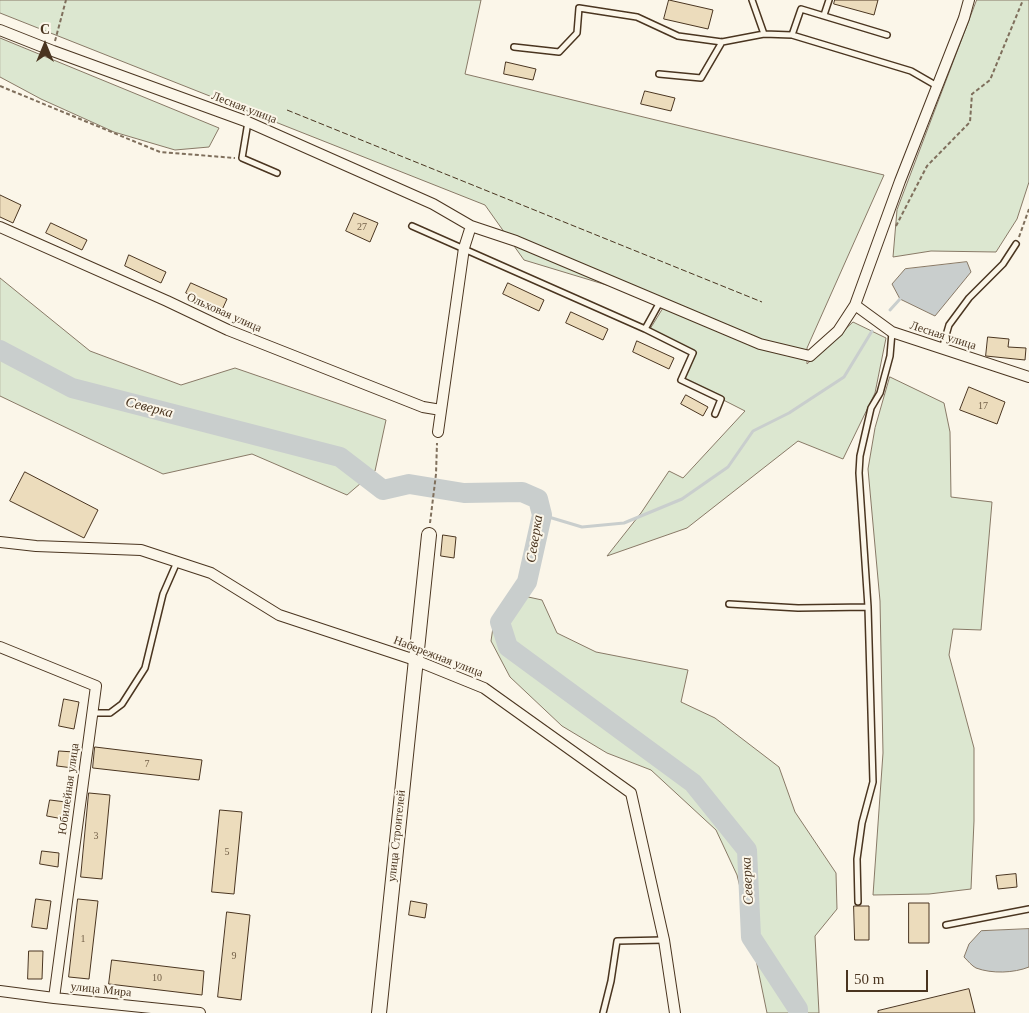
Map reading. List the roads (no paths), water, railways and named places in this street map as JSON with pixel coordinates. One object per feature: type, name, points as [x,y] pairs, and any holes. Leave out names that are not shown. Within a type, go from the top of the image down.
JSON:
[{"type":"street","points":[[855,304],[900,181],[964,18],[969,0]]},
{"type":"street","name":"Лесная улица","points":[[0,30],[248,122],[433,204],[471,226],[516,241],[760,344],[810,356],[838,331],[855,304],[892,332],[1029,377]]},
{"type":"street","points":[[438,432],[464,248],[471,226]]},
{"type":"street","name":"Ольховая улица","points":[[0,227],[167,300],[228,330],[423,407],[441,410]]},
{"type":"street","name":"улица Строителей","points":[[379,1013],[428,535]]},
{"type":"street","name":"Набережная улица","points":[[0,542],[36,546],[141,550],[211,573],[279,615],[415,660],[484,688],[631,794],[664,940],[675,1013]]},
{"type":"street","name":"Юбилейная улица","points":[[0,647],[96,686],[54,998]]},
{"type":"street","name":"улица Мира","points":[[0,991],[200,1013]]},
{"type":"lane","points":[[752,0],[764,34]]},
{"type":"lane","points":[[824,15],[828,0]]},
{"type":"lane","points":[[514,47],[559,52],[578,33],[579,8],[637,18],[678,36],[722,42],[764,34],[792,34],[911,71],[937,86]]},
{"type":"lane","points":[[792,34],[801,9],[887,34]]},
{"type":"lane","points":[[659,74],[701,78],[722,42]]},
{"type":"lane","points":[[248,122],[242,158],[277,173]]},
{"type":"lane","points":[[412,226],[645,329],[693,353],[681,380],[722,399],[715,414]]},
{"type":"lane","points":[[942,349],[949,325],[969,298],[1003,264],[1016,244]]},
{"type":"lane","points":[[645,329],[661,302]]},
{"type":"lane","points":[[858,902],[857,859],[862,823],[873,782],[868,607],[859,473],[860,456],[871,408],[880,393],[890,356],[892,332]]},
{"type":"lane","points":[[92,713],[110,713],[122,704],[146,668],[163,594],[177,562]]},
{"type":"lane","points":[[729,604],[798,608],[868,607]]},
{"type":"lane","points":[[946,925],[1029,909]]},
{"type":"lane","points":[[603,1013],[611,981],[617,941],[664,940]]},
{"type":"waterway","points":[[890,310],[900,299]]},
{"type":"waterway","points":[[542,515],[582,527],[624,523],[682,499],[728,467],[753,431],[789,413],[844,377],[872,331]]},
{"type":"waterway","name":"Северка","points":[[0,350],[72,388],[340,457],[383,490],[409,484],[464,493],[522,492],[538,499],[542,515],[527,582],[500,622],[508,647],[693,783],[747,850],[751,937],[798,1009],[798,1013]]}]
